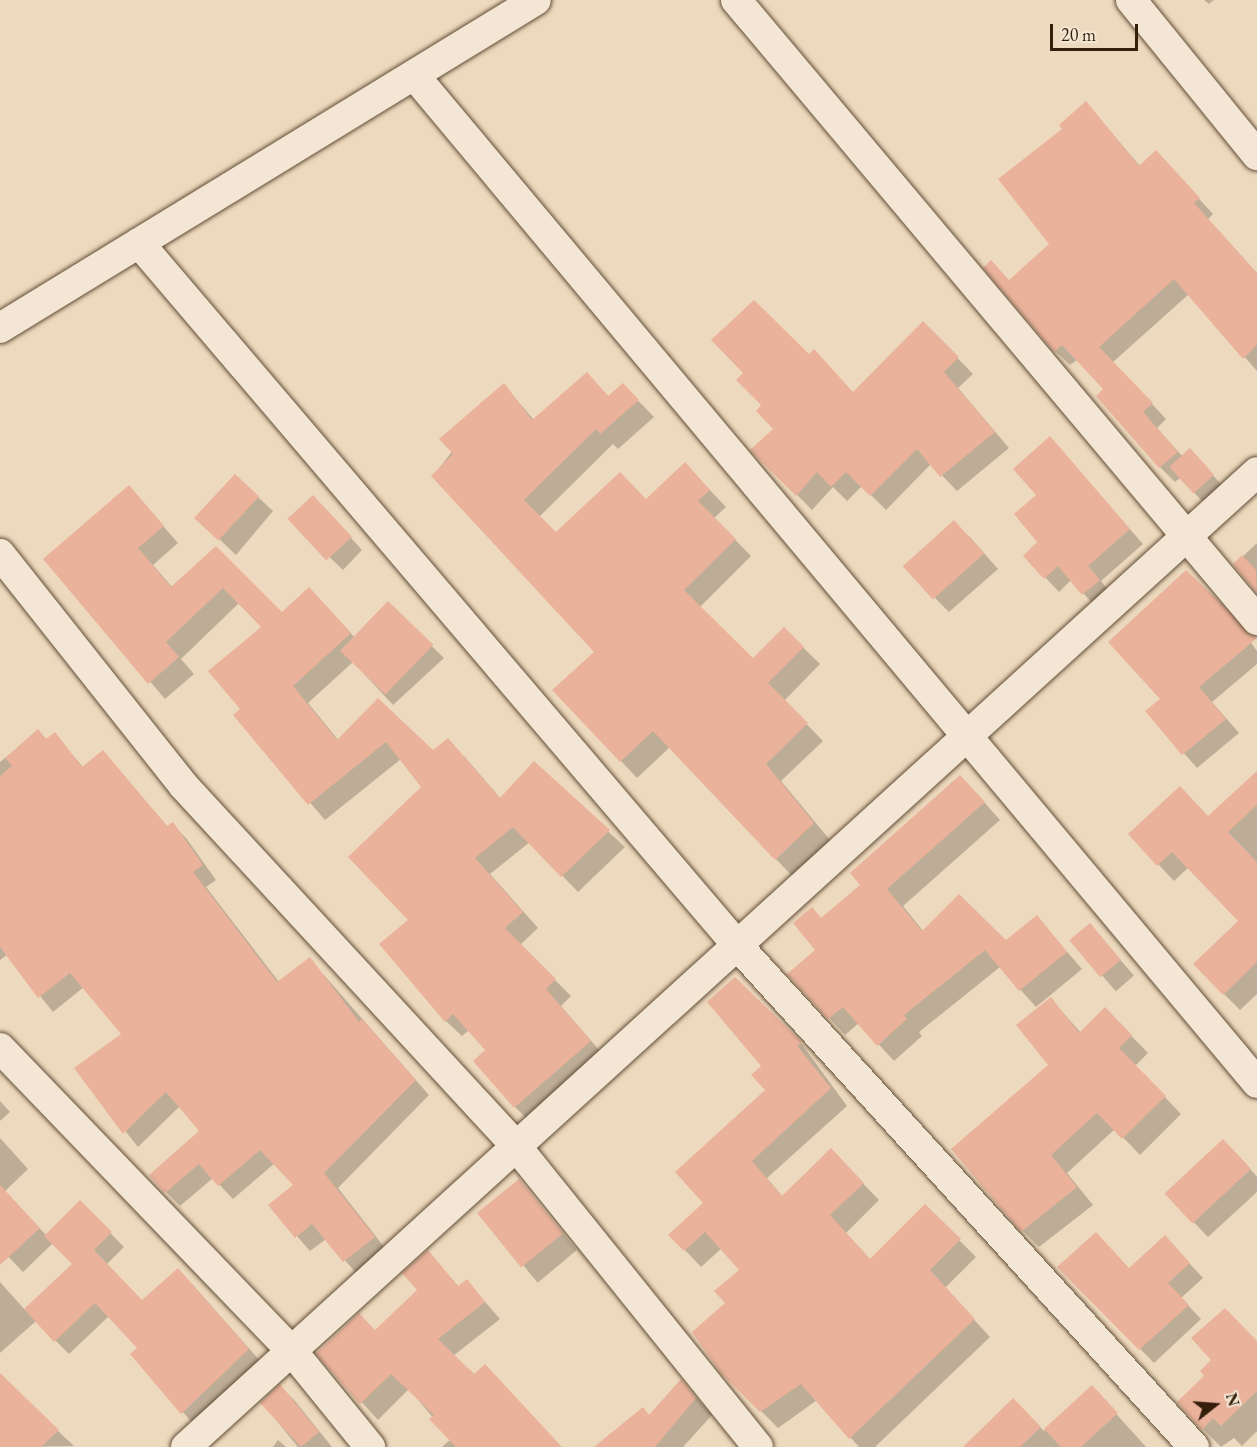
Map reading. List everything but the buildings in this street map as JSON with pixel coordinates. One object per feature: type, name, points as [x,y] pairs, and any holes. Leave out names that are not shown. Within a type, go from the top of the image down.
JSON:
[{"type":"street","points":[[0,328],[536,0]]},
{"type":"street","points":[[736,0],[1257,620]]},
{"type":"street","points":[[1131,0],[1257,155]]},
{"type":"street","points":[[414,75],[963,735],[1257,1083]]},
{"type":"street","points":[[139,243],[737,945],[1194,1447]]},
{"type":"street","points":[[186,1447],[737,945],[963,735],[1257,472]]},
{"type":"street","points":[[0,554],[183,784],[516,1146],[758,1447]]},
{"type":"street","points":[[0,1048],[292,1351],[370,1447]]}]
